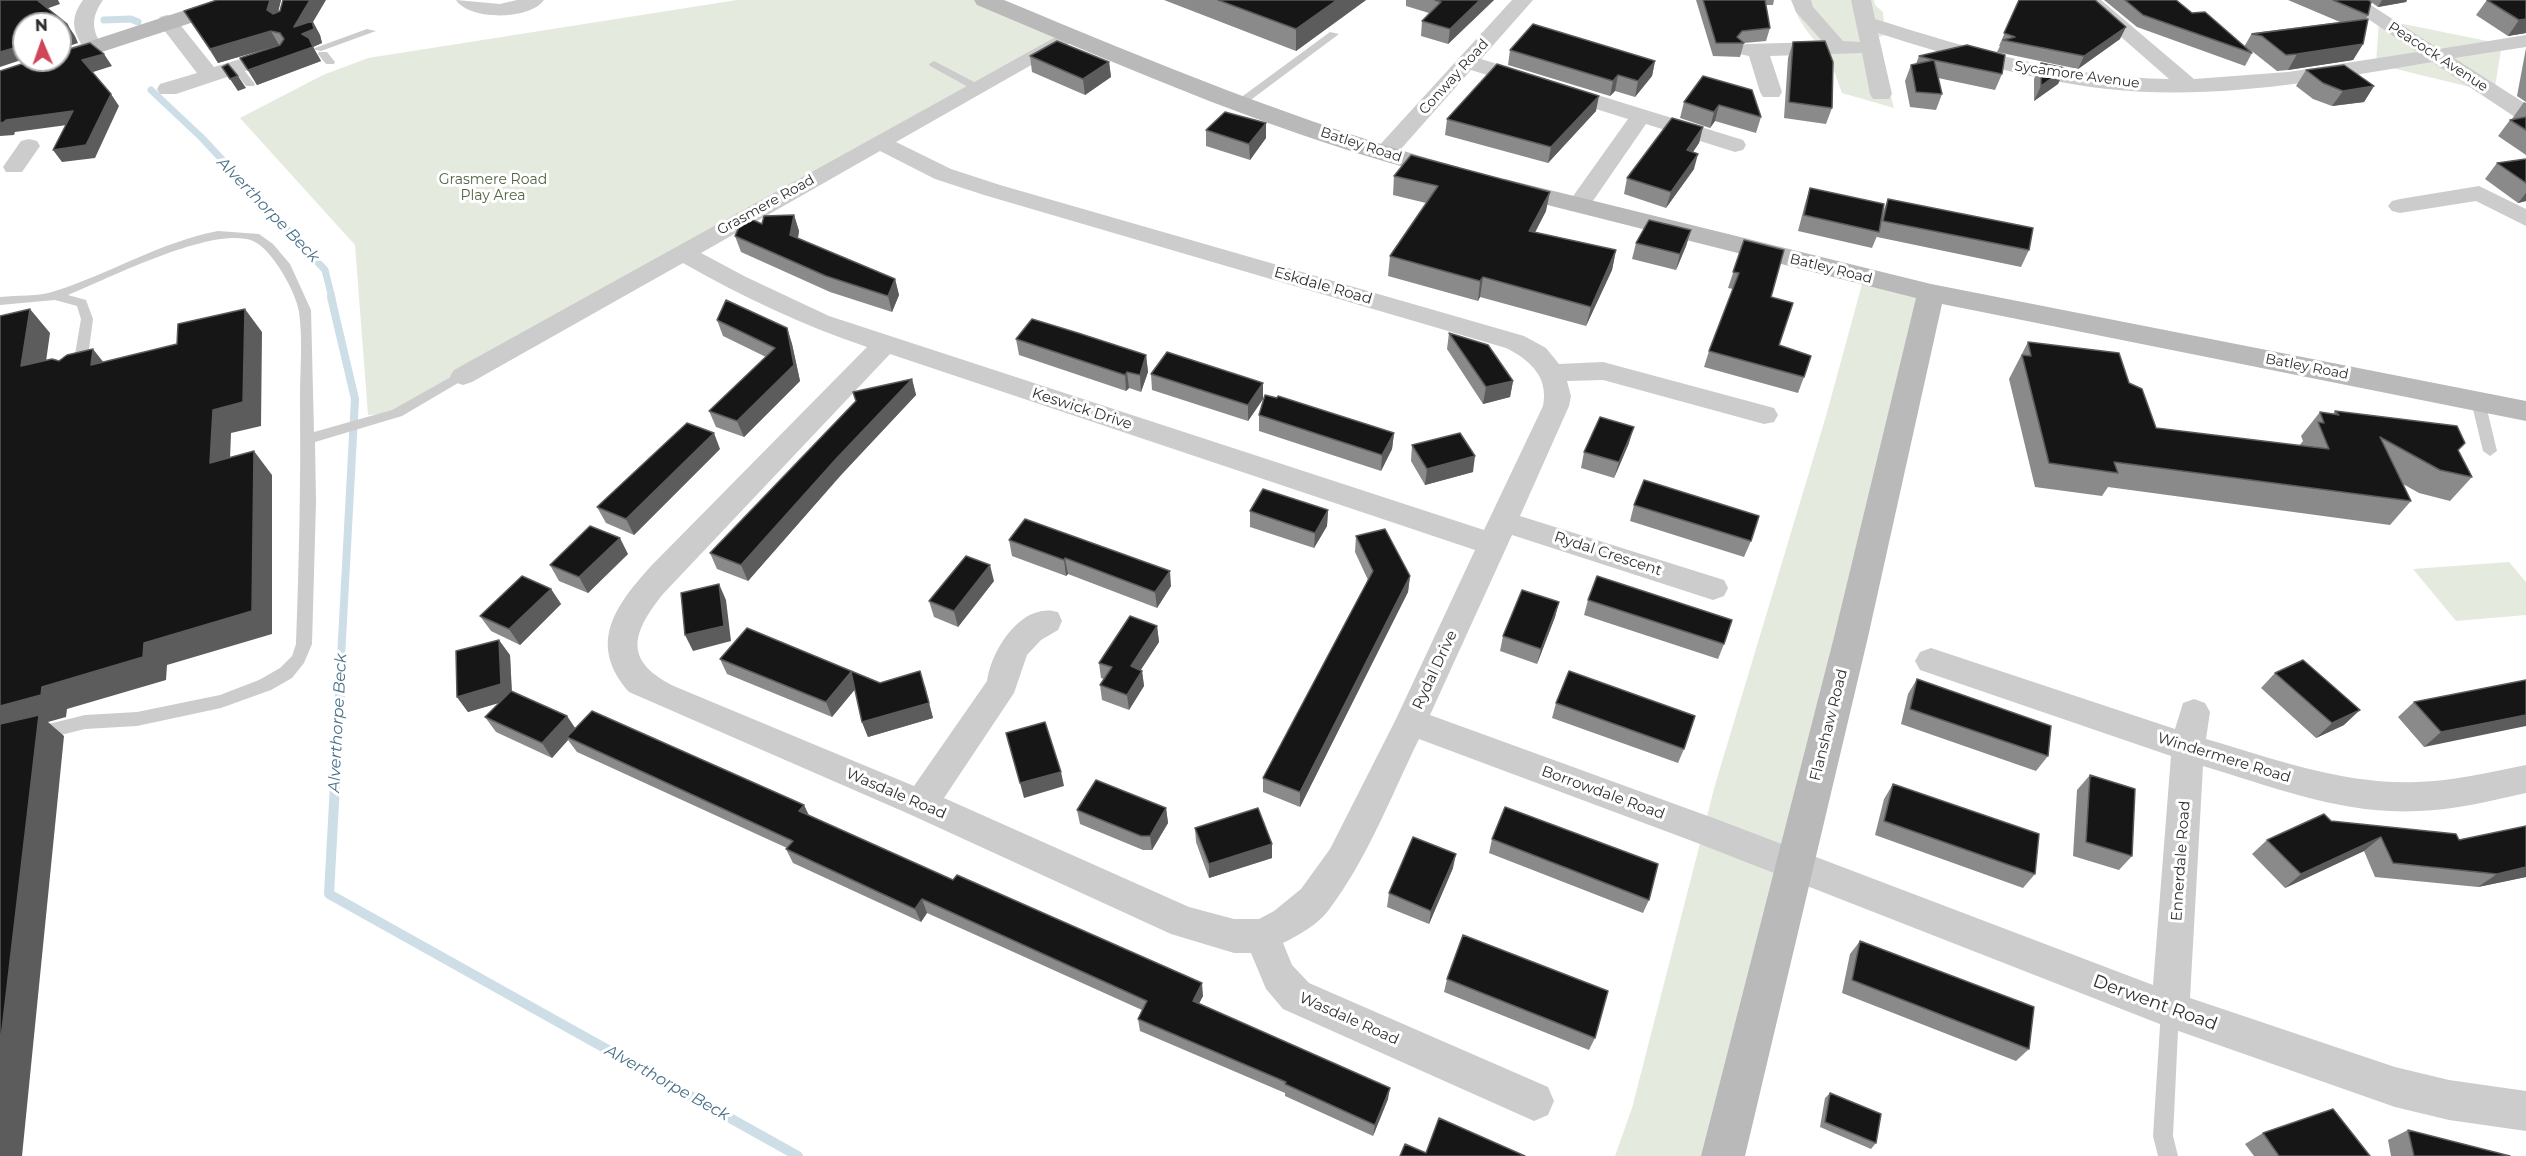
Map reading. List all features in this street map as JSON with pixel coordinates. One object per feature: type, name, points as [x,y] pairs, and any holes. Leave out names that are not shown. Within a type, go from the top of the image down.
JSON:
[{"type":"street","points":[[93,0],[82,19],[86,37],[93,47]]},
{"type":"street","points":[[72,54],[167,21],[238,0]]},
{"type":"street","points":[[466,0],[493,11],[517,8],[534,0]]},
{"type":"street","name":"Conway Road","points":[[1384,154],[1523,0]]},
{"type":"street","points":[[1801,0],[1803,8],[1837,46],[1866,49]]},
{"type":"street","points":[[1861,0],[1866,23],[1866,49],[1881,94]]},
{"type":"street","points":[[2089,0],[2190,86]]},
{"type":"street","name":"Peacock Avenue","points":[[2350,0],[2526,114]]},
{"type":"street","name":"Batley Road","points":[[992,1],[1180,82],[1384,154],[1578,206],[1931,293],[2526,411]]},
{"type":"street","points":[[167,21],[209,75]]},
{"type":"street","name":"Sycamore Avenue","points":[[1866,23],[1959,52],[2040,72],[2142,85],[2241,84],[2526,41]]},
{"type":"street","name":"Grasmere Road","points":[[463,376],[879,142],[974,86],[1070,35]]},
{"type":"street","points":[[1771,92],[1752,51],[1866,49]]},
{"type":"street","points":[[168,89],[280,53]]},
{"type":"street","points":[[1468,62],[1735,145]]},
{"type":"street","points":[[1578,206],[1640,117]]},
{"type":"street","name":"Eskdale Road","points":[[879,142],[943,174],[992,190],[1515,342],[1532,350],[1545,361],[1552,373]]},
{"type":"street","points":[[2400,206],[2479,193],[2526,219]]},
{"type":"street","name":"Keswick Drive","points":[[682,252],[737,283],[820,322],[884,345],[1498,533]]},
{"type":"street","name":"Flanshaw Road","points":[[1723,1156],[1931,293]]},
{"type":"street","name":"Wasdale Road","points":[[884,345],[647,591],[631,612],[623,631],[623,652],[628,668],[640,683],[665,696],[921,804],[1184,922],[1234,936],[1262,936],[1279,977],[1296,996],[1534,1101]]},
{"type":"street","points":[[1552,373],[1603,371],[1764,415]]},
{"type":"street","name":"Rydal Drive","points":[[1262,936],[1287,923],[1314,901],[1331,880],[1411,722],[1556,405],[1558,396],[1552,373]]},
{"type":"street","name":"Rydal Crescent","points":[[1498,533],[1713,588]]},
{"type":"street","points":[[921,804],[1003,684],[1003,668],[1032,628],[1047,621]]},
{"type":"street","name":"Windermere Road","points":[[1931,661],[2188,748],[2305,783],[2354,794],[2400,797],[2443,796],[2526,779]]},
{"type":"street","name":"Ennerdale Road","points":[[2170,1010],[2188,748],[2194,712]]},
{"type":"street","name":"Borrowdale Road","points":[[1411,722],[1794,866]]},
{"type":"street","name":"Derwent Road","points":[[1794,866],[2170,1010],[2395,1087],[2449,1100],[2526,1111]]},
{"type":"lane","points":[[323,55],[371,31]]},
{"type":"lane","points":[[1240,103],[1334,34]]},
{"type":"lane","points":[[934,64],[974,86]]},
{"type":"lane","points":[[236,66],[249,84]]},
{"type":"lane","points":[[0,301],[55,296],[196,239],[238,235],[255,237],[284,264],[297,288],[305,310],[309,501],[303,606],[304,644],[298,659],[286,673],[265,685],[232,697],[177,712],[137,719],[85,722],[0,743]]},
{"type":"lane","points":[[55,296],[82,303],[87,319],[78,379]]},
{"type":"lane","points":[[307,439],[397,413],[463,376]]},
{"type":"lane","points":[[2478,401],[2490,451]]},
{"type":"lane","points":[[2168,1156],[2163,1136],[2170,1010]]},
{"type":"green space","name":"Grasmere Road Play Area","points":[[737,0],[985,0],[1070,35],[397,413],[368,415],[355,245],[240,118],[323,75],[368,58]]},
{"type":"green space","points":[[1793,0],[1874,0],[1875,5],[1883,12],[1885,35],[1876,38],[1894,108],[1842,93],[1830,62],[1801,22]]},
{"type":"green space","points":[[2379,19],[2502,44],[2494,93],[2376,64]]},
{"type":"green space","points":[[1864,277],[1931,293],[1723,1156],[1615,1156],[1632,1108],[1715,785],[1826,416]]},
{"type":"green space","points":[[2509,562],[2526,582],[2526,615],[2456,621],[2413,569]]},
{"type":"building","points":[[0,0],[37,0],[52,12],[12,12],[12,49],[0,52]]},
{"type":"building","points":[[217,0],[270,0],[267,10],[273,14],[280,11],[283,0],[310,0],[294,27],[312,21],[314,29],[302,34],[309,38],[313,47],[248,70],[240,58],[280,45],[284,39],[280,33],[271,31],[210,49],[184,11]]},
{"type":"building","points":[[1218,0],[1337,0],[1296,29]]},
{"type":"building","points":[[1435,0],[1480,0],[1450,29],[1422,21],[1441,2]]},
{"type":"building","points":[[1703,0],[1765,0],[1770,28],[1742,31],[1737,37],[1744,43],[1716,43]]},
{"type":"building","points":[[2019,0],[2095,0],[2126,27],[2084,56],[2003,40],[2015,37],[2004,33]]},
{"type":"building","points":[[2125,0],[2176,0],[2192,13],[2205,12],[2252,53],[2143,15]]},
{"type":"building","points":[[2333,0],[2368,0],[2371,2],[2368,15]]},
{"type":"building","points":[[2487,0],[2526,0],[2526,19],[2519,20]]},
{"type":"building","points":[[2368,19],[2363,44],[2297,54],[2286,55],[2262,36],[2252,34]]},
{"type":"building","points":[[1533,24],[1655,61],[1638,81],[1618,75],[1613,81],[1510,50]]},
{"type":"building","points":[[1057,41],[1109,62],[1083,79],[1030,56]]},
{"type":"building","points":[[1825,41],[1833,62],[1832,108],[1789,102],[1793,42]]},
{"type":"building","points":[[90,43],[104,54],[82,60],[111,94],[86,145],[53,150],[73,111],[6,120],[0,123],[0,71],[12,67],[12,72],[72,72],[72,48]]},
{"type":"building","points":[[1967,45],[2005,55],[2002,74],[1919,56]]},
{"type":"building","points":[[1934,60],[1942,94],[1916,92],[1911,65]]},
{"type":"building","points":[[2041,63],[2065,68],[2041,86]]},
{"type":"building","points":[[228,64],[238,76],[230,79],[222,67]]},
{"type":"building","points":[[1497,64],[1599,96],[1551,147],[1447,119]]},
{"type":"building","points":[[2344,65],[2374,86],[2343,91],[2323,83],[2306,70]]},
{"type":"building","points":[[1703,76],[1752,90],[1761,117],[1719,105],[1714,112],[1684,102]]},
{"type":"building","points":[[1225,112],[1266,123],[1249,144],[1206,130]]},
{"type":"building","points":[[2526,117],[2526,130],[2510,120]]},
{"type":"building","points":[[1672,118],[1703,127],[1687,150],[1698,154],[1671,192],[1627,178]]},
{"type":"building","points":[[1411,155],[1550,192],[1529,231],[1616,250],[1591,307],[1483,277],[1480,281],[1390,256],[1438,186],[1394,176]]},
{"type":"building","points":[[2526,159],[2526,183],[2497,163]]},
{"type":"building","points":[[1810,188],[1884,204],[1879,232],[1804,215]]},
{"type":"building","points":[[1888,199],[2033,228],[2029,250],[1883,221]]},
{"type":"building","points":[[794,215],[790,235],[895,279],[888,296],[826,276],[735,236],[744,216],[762,224],[764,216]]},
{"type":"building","points":[[1649,220],[1691,230],[1680,254],[1636,243]]},
{"type":"building","points":[[1744,240],[1784,250],[1771,297],[1793,303],[1779,345],[1811,356],[1804,377],[1709,351],[1739,273],[1733,272]]},
{"type":"building","points":[[726,300],[787,328],[794,365],[737,421],[709,411],[775,348],[717,320]]},
{"type":"building","points":[[30,309],[21,366],[52,359],[59,361],[67,355],[93,349],[91,365],[177,344],[178,324],[245,309],[243,402],[213,410],[210,463],[254,451],[252,611],[144,643],[143,657],[42,687],[41,695],[0,706],[0,316]]},
{"type":"building","points":[[1032,319],[1146,355],[1140,375],[1127,372],[1125,375],[1016,339]]},
{"type":"building","points":[[1449,333],[1488,345],[1513,381],[1486,387]]},
{"type":"building","points":[[2028,342],[2119,353],[2129,383],[2142,389],[2156,428],[2329,449],[2318,422],[2324,423],[2320,412],[2339,415],[2335,411],[2457,426],[2465,443],[2458,450],[2472,477],[2440,470],[2380,437],[2411,501],[2114,462],[2118,473],[2049,463],[2022,355],[2031,356]]},
{"type":"building","points":[[1167,352],[1263,383],[1248,405],[1151,374]]},
{"type":"building","points":[[912,379],[836,459],[741,565],[710,553],[856,401],[853,392]]},
{"type":"building","points":[[1265,395],[1277,398],[1278,396],[1394,433],[1382,455],[1259,415]]},
{"type":"building","points":[[1600,417],[1634,427],[1619,462],[1584,452]]},
{"type":"building","points":[[687,423],[714,433],[626,519],[597,507]]},
{"type":"building","points":[[1460,433],[1475,456],[1427,469],[1412,445]]},
{"type":"building","points":[[1644,480],[1759,516],[1751,541],[1634,505]]},
{"type":"building","points":[[1263,489],[1328,510],[1315,533],[1250,511]]},
{"type":"building","points":[[1025,519],[1170,571],[1155,592],[1065,558],[1064,560],[1009,540]]},
{"type":"building","points":[[590,526],[620,538],[579,577],[550,565]]},
{"type":"building","points":[[1385,529],[1410,576],[1300,792],[1263,778],[1373,571],[1356,536]]},
{"type":"building","points":[[966,556],[990,565],[954,611],[929,601]]},
{"type":"building","points":[[522,576],[551,589],[509,629],[480,616]]},
{"type":"building","points":[[1597,576],[1732,620],[1724,644],[1588,600]]},
{"type":"building","points":[[719,584],[724,626],[685,635],[681,593]]},
{"type":"building","points":[[1522,590],[1559,602],[1541,649],[1503,636]]},
{"type":"building","points":[[1130,616],[1157,626],[1131,666],[1142,671],[1127,695],[1100,685],[1112,667],[1099,663]]},
{"type":"building","points":[[747,628],[880,683],[920,671],[929,703],[862,722],[851,672],[826,702],[720,659]]},
{"type":"building","points":[[499,640],[501,684],[457,697],[456,651]]},
{"type":"building","points":[[2303,660],[2360,710],[2332,723],[2275,673]]},
{"type":"building","points":[[1569,671],[1695,716],[1684,749],[1556,703]]},
{"type":"building","points":[[1917,679],[2051,726],[2048,756],[1910,709]]},
{"type":"building","points":[[2526,680],[2526,715],[2441,732],[2414,702]]},
{"type":"building","points":[[511,691],[567,716],[542,743],[485,717]]},
{"type":"building","points":[[592,711],[804,805],[799,811],[953,880],[957,875],[1202,983],[1193,1001],[1390,1088],[1375,1125],[1285,1084],[1286,1082],[1138,1019],[1147,1001],[922,899],[915,909],[786,849],[793,841],[567,737]]},
{"type":"building","points":[[39,715],[0,1047],[0,724]]},
{"type":"building","points":[[1045,722],[1061,772],[1020,783],[1006,733]]},
{"type":"building","points":[[2090,775],[2135,789],[2132,856],[2086,842]]},
{"type":"building","points":[[1096,780],[1166,808],[1150,836],[1141,836],[1077,810]]},
{"type":"building","points":[[1893,784],[2039,834],[2035,874],[1884,821]]},
{"type":"building","points":[[1505,807],[1658,864],[1649,900],[1492,839]]},
{"type":"building","points":[[1258,808],[1272,844],[1209,864],[1195,828]]},
{"type":"building","points":[[2324,814],[2331,821],[2456,834],[2459,840],[2526,826],[2526,867],[2497,874],[2393,863],[2381,837],[2301,874],[2267,840]]},
{"type":"building","points":[[1413,837],[1456,854],[1431,911],[1389,893]]},
{"type":"building","points":[[1463,935],[1608,991],[1595,1038],[1447,979]]},
{"type":"building","points":[[1860,941],[2034,1007],[2029,1049],[1852,980]]},
{"type":"building","points":[[1830,1093],[1881,1114],[1876,1143],[1825,1122]]},
{"type":"building","points":[[2333,1109],[2370,1156],[2279,1156],[2263,1133]]},
{"type":"building","points":[[1439,1118],[1525,1156],[1400,1156],[1405,1144],[1426,1153]]},
{"type":"building","points":[[2408,1130],[2510,1156],[2414,1156]]},
{"type":"waterway","name":"Alverthorpe Beck","points":[[104,20],[131,19],[138,22]]},
{"type":"waterway","name":"Alverthorpe Beck","points":[[151,90],[201,137],[325,270],[332,298]]},
{"type":"waterway","name":"Alverthorpe Beck","points":[[331,297],[355,399],[340,676]]},
{"type":"waterway","name":"Alverthorpe Beck","points":[[341,675],[329,894],[798,1156]]}]
